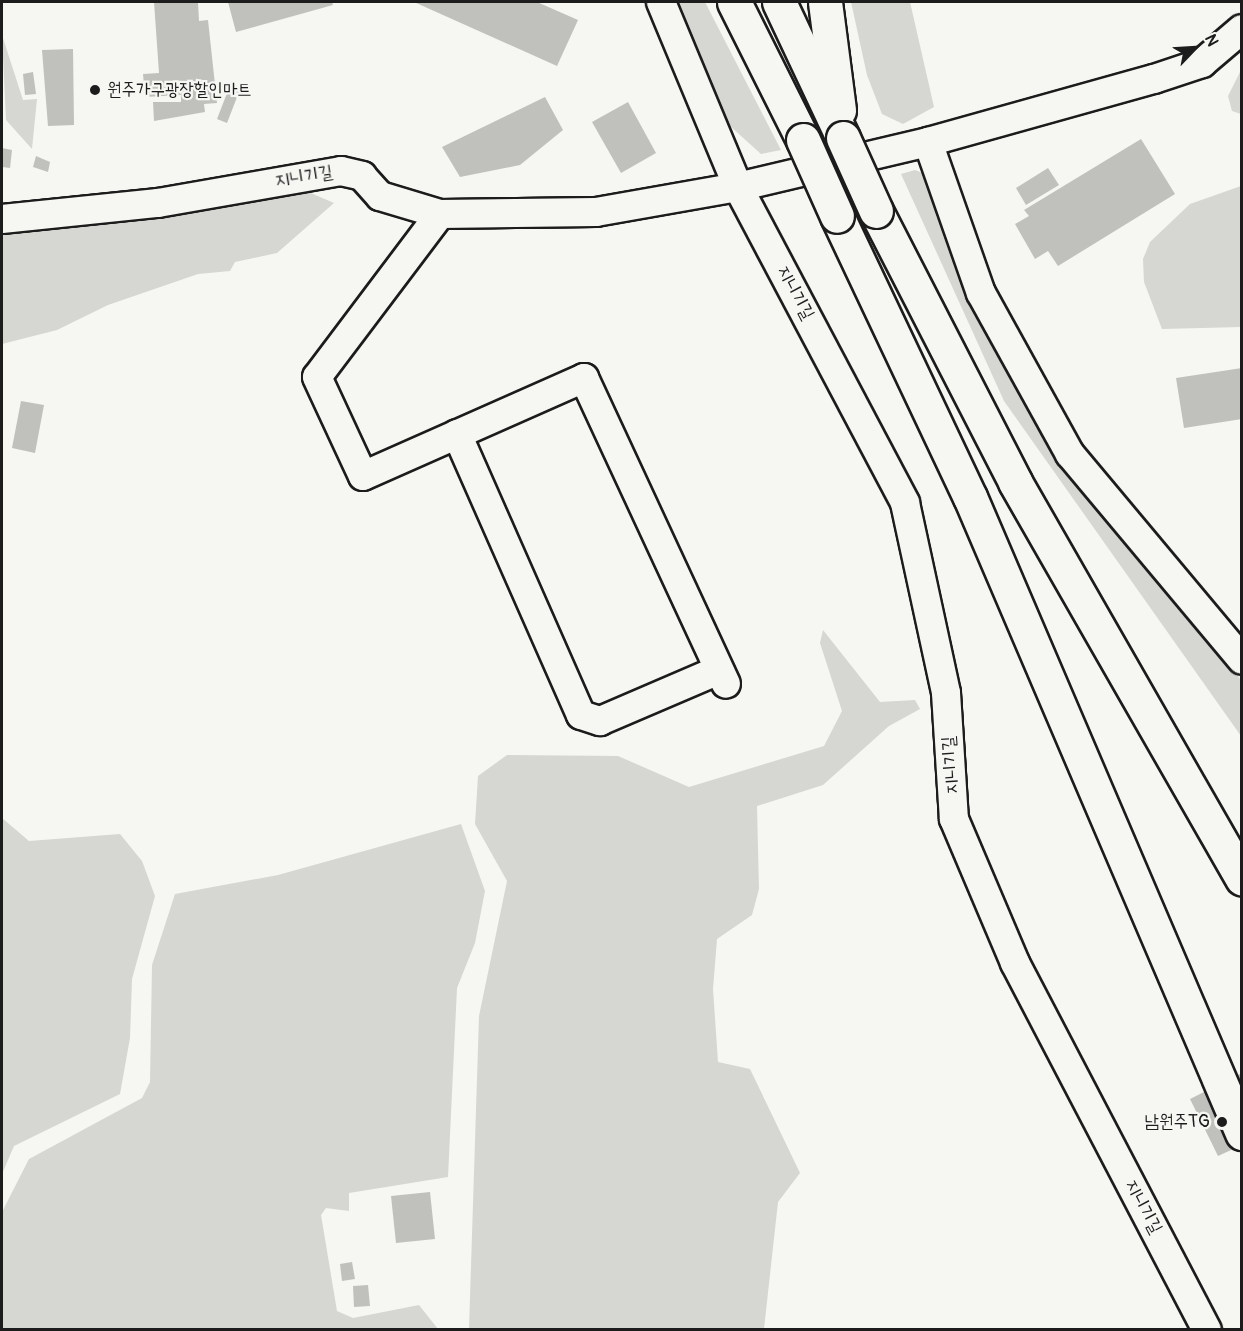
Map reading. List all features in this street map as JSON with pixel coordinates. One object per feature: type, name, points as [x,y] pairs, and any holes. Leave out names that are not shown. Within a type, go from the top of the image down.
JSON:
[{"type":"highway","points":[[734,2],[803,140],[970,497],[1242,1133]]},
{"type":"highway","points":[[751,2],[803,140]]},
{"type":"highway","points":[[779,2],[876,211],[1015,482],[1242,879]]},
{"type":"highway","points":[[825,2],[843,138]]},
{"type":"street","name":"지니기길","points":[[661,2],[738,187],[905,503],[946,693],[954,819],[1015,963],[1207,1329]]},
{"type":"street","name":"지니기길","points":[[2,219],[158,203],[342,171],[362,176],[380,196],[440,214],[596,212],[738,187],[928,142],[1202,63],[1242,29]]},
{"type":"street","points":[[928,142],[981,293],[1070,454],[1242,660]]},
{"type":"street","points":[[440,214],[317,377],[363,476],[457,434],[584,378],[722,677],[600,721],[581,715],[457,434]]},
{"type":"shaded area","points":[[674,2],[705,2],[781,150],[761,154],[730,126]]},
{"type":"shaded area","points":[[851,2],[910,2],[934,107],[903,124],[882,114],[867,75]]},
{"type":"shaded area","points":[[2,35],[23,100],[37,99],[32,149],[6,120]]},
{"type":"shaded area","points":[[1241,70],[1242,114],[1232,111],[1228,96]]},
{"type":"shaded area","points":[[915,170],[925,174],[1057,454],[1241,680],[1241,736],[1004,401],[901,174]]},
{"type":"shaded area","points":[[1241,186],[1241,327],[1162,329],[1144,282],[1143,259],[1150,242],[1190,204]]},
{"type":"shaded area","points":[[306,191],[334,203],[277,253],[235,262],[230,271],[198,274],[108,305],[57,330],[2,344],[2,231],[92,225]]},
{"type":"shaded area","points":[[823,630],[880,702],[915,700],[920,709],[889,726],[823,785],[757,806],[759,889],[752,915],[717,939],[713,989],[718,1062],[750,1069],[800,1173],[778,1202],[764,1329],[469,1329],[479,1016],[507,881],[475,824],[478,776],[507,755],[618,756],[689,787],[824,746],[842,711],[820,643]]},
{"type":"shaded area","points":[[2,818],[29,841],[120,834],[142,861],[155,896],[132,979],[130,1038],[120,1094],[14,1146],[2,1174]]},
{"type":"shaded area","points":[[461,824],[485,891],[475,943],[457,988],[448,1177],[349,1193],[349,1211],[326,1208],[321,1215],[337,1311],[353,1318],[419,1305],[438,1329],[2,1329],[2,1212],[29,1159],[142,1098],[150,1082],[152,965],[175,894],[278,875]]},
{"type":"building","points":[[154,2],[198,2],[199,21],[208,20],[217,103],[204,104],[205,112],[154,121],[153,102],[181,102],[181,95],[145,97],[143,74],[159,73]]},
{"type":"building","points":[[228,2],[332,2],[333,5],[236,32]]},
{"type":"building","points":[[414,2],[537,2],[578,20],[557,66]]},
{"type":"building","points":[[73,49],[74,125],[48,126],[42,50]]},
{"type":"building","points":[[33,72],[36,94],[25,95],[23,74]]},
{"type":"building","points":[[229,88],[239,92],[227,123],[217,119]]},
{"type":"building","points":[[545,97],[563,130],[520,165],[460,177],[442,147]]},
{"type":"building","points":[[628,102],[656,153],[621,173],[592,122]]},
{"type":"building","points":[[1141,139],[1175,194],[1058,266],[1048,251],[1035,259],[1015,224],[1029,216],[1024,210]]},
{"type":"building","points":[[2,148],[12,150],[10,168],[2,167]]},
{"type":"building","points":[[36,156],[50,162],[48,172],[33,167]]},
{"type":"building","points":[[1048,168],[1059,185],[1026,205],[1016,188]]},
{"type":"building","points":[[1242,368],[1242,419],[1184,428],[1176,378]]},
{"type":"building","points":[[21,401],[44,405],[35,453],[12,448]]},
{"type":"building","name":"남원주TG","points":[[1242,1073],[1242,1145],[1218,1156],[1190,1099]]},
{"type":"building","points":[[430,1192],[435,1239],[396,1243],[391,1196]]},
{"type":"building","points":[[352,1262],[355,1279],[342,1281],[340,1264]]},
{"type":"building","points":[[368,1285],[370,1306],[354,1307],[353,1286]]},
{"type":"place","name":"원주가구광장할인마트","points":[[95,90]]},
{"type":"place","name":"남원주TG","points":[[1222,1122]]}]
